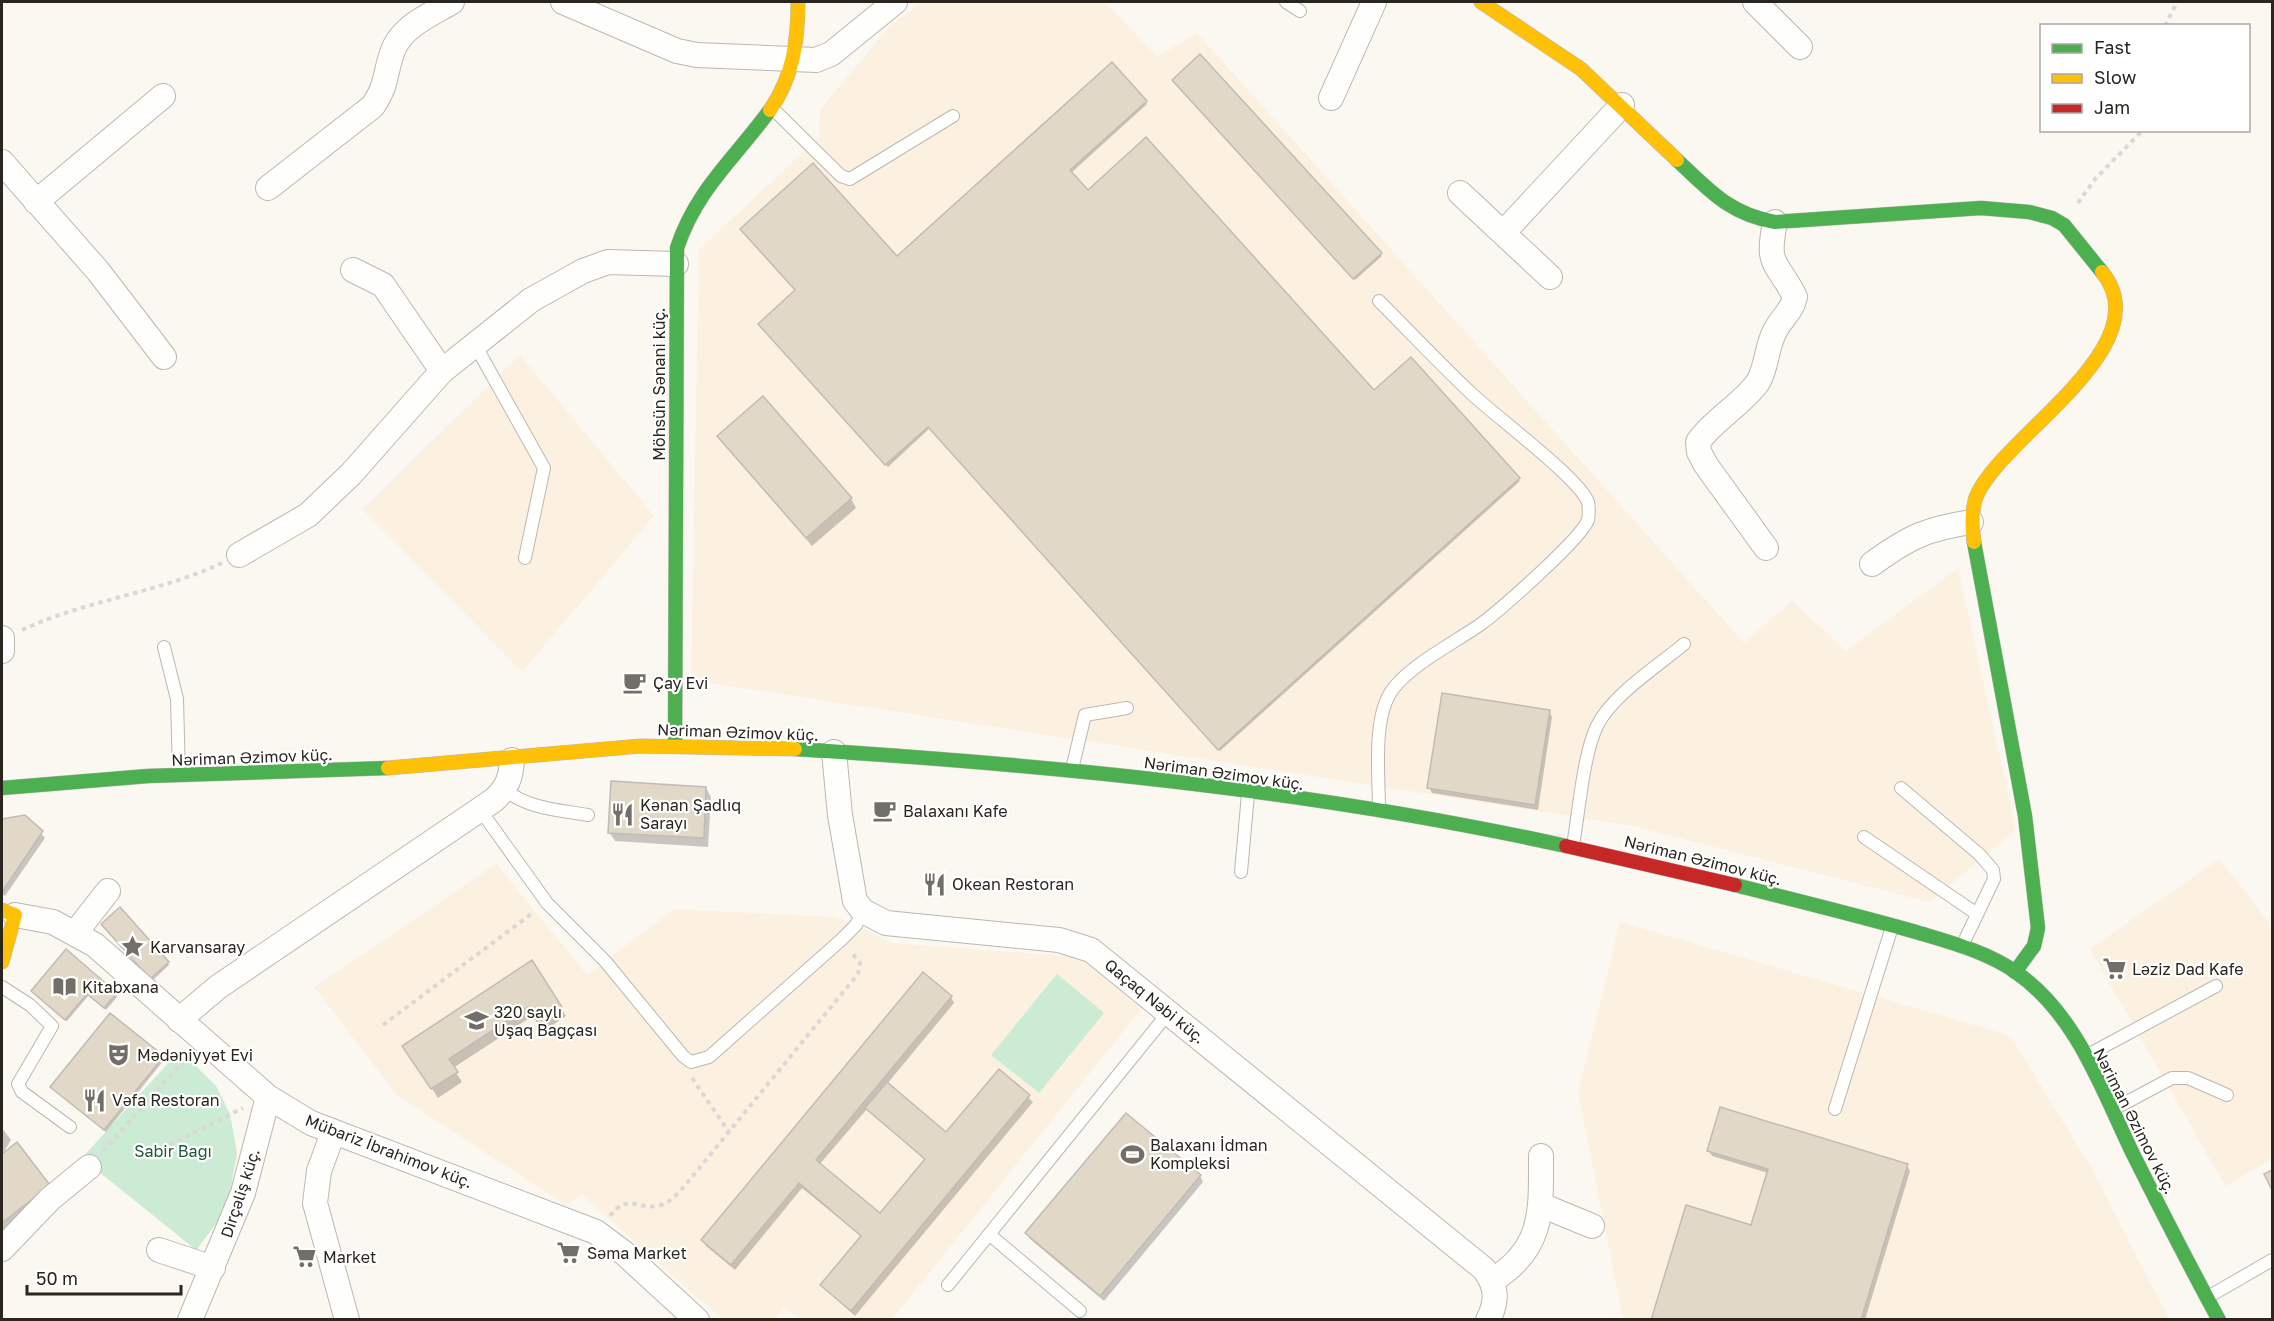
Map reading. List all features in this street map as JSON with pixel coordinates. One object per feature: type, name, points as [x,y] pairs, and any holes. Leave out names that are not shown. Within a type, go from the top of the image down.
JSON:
[{"type":"main road","name":"Möhsün Sənani küç.","points":[[675,746],[676,264],[682,231],[708,184],[771,108],[788,78],[793,59],[798,2]]},
{"type":"main road","points":[[1481,2],[1581,69],[1723,202],[1751,218],[1775,222],[1864,219],[1980,208],[2029,212],[2052,218],[2064,225],[2107,278],[2116,308],[2114,321],[2097,359],[2079,384],[2004,456],[1989,474],[1976,498],[1971,522],[1979,578],[2025,816],[2038,928],[2034,946],[2015,972]]},
{"type":"main road","name":"Nəriman Əzimov küç.","points":[[2,788],[179,776],[426,767],[512,760],[619,747],[675,746],[834,752],[1072,770],[1379,810],[1573,845],[1893,926],[1962,947],[2015,972],[2050,1002],[2085,1056],[2219,1320]]},
{"type":"main road","points":[[2,960],[8,913]]},
{"type":"street","points":[[268,188],[373,106],[385,88],[392,52],[401,36],[414,25],[452,2]]},
{"type":"street","points":[[563,2],[677,51],[698,55],[816,60],[831,54],[895,2]]},
{"type":"street","points":[[1331,98],[1374,2]]},
{"type":"street","points":[[1755,2],[1800,47]]},
{"type":"street","points":[[36,202],[163,96]]},
{"type":"street","points":[[1504,232],[1622,105]]},
{"type":"street","points":[[2,162],[125,304],[164,357]]},
{"type":"street","points":[[1460,193],[1550,277]]},
{"type":"street","points":[[1766,548],[1706,465],[1699,453],[1698,442],[1707,429],[1756,384],[1763,371],[1774,331],[1793,307],[1795,297],[1772,262],[1770,248],[1775,222]]},
{"type":"street","points":[[239,555],[308,515],[351,474],[442,371],[474,343],[531,300],[583,270],[608,262],[676,264]]},
{"type":"street","points":[[353,270],[383,285],[442,371]]},
{"type":"street","points":[[1872,564],[1915,536],[1934,528],[1971,522]]},
{"type":"street","points":[[2,639],[2,651]]},
{"type":"street","points":[[834,752],[840,815],[852,885],[855,901],[863,911]]},
{"type":"street","points":[[179,1020],[218,987],[481,811],[505,790],[511,776],[512,760]]},
{"type":"street","points":[[76,932],[108,891]]},
{"type":"street","name":"Qaçaq Nəbi küç.","points":[[863,911],[886,923],[1074,943],[1098,955],[1470,1257],[1493,1280]]},
{"type":"street","name":"Mübariz İbrahimov küç.","points":[[8,913],[53,922],[76,932],[95,945],[268,1097],[333,1133],[596,1232],[624,1253],[697,1320]]},
{"type":"street","name":"Dirçəliş küç.","points":[[190,1320],[243,1193],[268,1097]]},
{"type":"street","points":[[333,1133],[319,1171],[315,1203],[347,1320]]},
{"type":"street","points":[[1488,1320],[1496,1294],[1493,1280],[1510,1269],[1531,1244],[1538,1226],[1541,1205],[1541,1156]]},
{"type":"street","points":[[2,1249],[50,1199],[89,1167]]},
{"type":"street","points":[[1541,1205],[1592,1226]]},
{"type":"street","points":[[159,1250],[213,1268]]},
{"type":"lane","points":[[1286,2],[1300,11]]},
{"type":"lane","points":[[771,108],[841,176],[850,179],[953,116]]},
{"type":"lane","points":[[1378,301],[1471,393],[1566,475],[1581,490],[1588,504],[1588,519],[1575,540],[1483,623],[1408,675],[1393,689],[1384,706],[1380,730],[1379,810]]},
{"type":"lane","points":[[474,343],[544,468],[525,558]]},
{"type":"lane","points":[[1573,845],[1596,727],[1609,708],[1684,644]]},
{"type":"lane","points":[[164,647],[177,699],[179,776]]},
{"type":"lane","points":[[1072,770],[1085,715],[1126,708]]},
{"type":"lane","points":[[1901,788],[1979,854],[1993,870],[1994,879],[1962,947]]},
{"type":"lane","points":[[505,790],[517,800],[530,805],[588,814]]},
{"type":"lane","points":[[1241,872],[1248,792]]},
{"type":"lane","points":[[481,811],[547,903],[605,961],[683,1056],[691,1062],[709,1057],[841,940],[856,925],[863,911]]},
{"type":"lane","points":[[1864,837],[1977,914]]},
{"type":"lane","points":[[1835,1109],[1893,926]]},
{"type":"lane","points":[[2085,1056],[2216,986]]},
{"type":"lane","points":[[2,987],[30,1005],[52,1026],[18,1084],[22,1092],[70,1127]]},
{"type":"lane","points":[[948,1285],[1169,1012]]},
{"type":"lane","points":[[2111,1110],[2172,1078],[2188,1078],[2227,1095]]},
{"type":"lane","points":[[990,1235],[1080,1311]]},
{"type":"lane","points":[[2207,1298],[2272,1260]]},
{"type":"path","points":[[2166,24],[2177,2]]},
{"type":"path","points":[[2064,225],[2095,179],[2141,132]]},
{"type":"path","points":[[2,639],[55,614],[193,574],[239,555]]},
{"type":"path","points":[[383,1025],[547,903]]},
{"type":"path","points":[[596,1232],[618,1206],[630,1202],[657,1206],[672,1200],[858,974],[860,963],[841,940]]},
{"type":"path","points":[[89,1167],[202,1040]]},
{"type":"path","points":[[691,1062],[692,1077],[729,1132]]},
{"type":"path","points":[[169,1145],[268,1097]]},
{"type":"shaded area","points":[[923,2],[1105,2],[1157,57],[1197,33],[1744,643],[1792,601],[1846,651],[1958,568],[2016,830],[1929,902],[1629,825],[691,680],[699,250],[819,137],[820,110],[891,25]]},
{"type":"shaded area","points":[[520,355],[654,516],[522,672],[362,509]]},
{"type":"shaded area","points":[[2219,859],[2268,921],[2272,936],[2272,1159],[2225,1186],[2090,949]]},
{"type":"shaded area","points":[[496,864],[587,975],[674,909],[834,917],[856,925],[891,943],[1078,957],[1142,1008],[892,1319],[801,1319],[784,1307],[775,1319],[723,1320],[582,1195],[565,1205],[396,1094],[314,987]]},
{"type":"shaded area","points":[[1620,922],[2005,1034],[2015,1043],[2094,1173],[2169,1319],[1623,1319],[1578,1093]]},
{"type":"green space","points":[[1057,974],[1104,1013],[1039,1093],[991,1055]]},
{"type":"green space","name":"Sabir Bağı","points":[[180,1050],[216,1086],[230,1114],[237,1153],[227,1210],[196,1250],[82,1158]]},
{"type":"building","points":[[1200,54],[1382,253],[1353,279],[1172,80]]},
{"type":"building","points":[[1112,62],[1147,101],[1070,170],[1088,190],[1146,137],[1374,390],[1411,357],[1520,478],[1218,750],[928,427],[885,465],[758,324],[795,290],[740,229],[813,163],[897,256]]},
{"type":"building","points":[[763,396],[852,498],[806,538],[717,436]]},
{"type":"building","points":[[1442,693],[1550,710],[1535,805],[1427,788]]},
{"type":"building","points":[[611,781],[706,787],[704,838],[608,833]]},
{"type":"building","points":[[25,815],[43,831],[2,892],[2,819]]},
{"type":"building","points":[[120,907],[169,962],[150,979],[101,924]]},
{"type":"building","points":[[66,949],[117,993],[104,1008],[87,994],[65,1020],[31,991]]},
{"type":"building","points":[[532,960],[562,1007],[538,1023],[528,1007],[449,1059],[458,1072],[431,1089],[402,1046]]},
{"type":"building","points":[[923,972],[952,996],[816,1160],[880,1213],[925,1159],[865,1108],[887,1082],[946,1132],[999,1069],[1030,1095],[851,1311],[820,1285],[861,1236],[799,1183],[731,1265],[701,1240]]},
{"type":"building","points":[[110,1013],[164,1056],[104,1130],[50,1087]]},
{"type":"building","points":[[1720,1107],[1908,1164],[1861,1320],[1651,1320],[1686,1205],[1751,1225],[1768,1169],[1707,1151]]},
{"type":"building","points":[[1126,1113],[1201,1175],[1100,1296],[1025,1233]]},
{"type":"building","points":[[17,1142],[50,1185],[2,1223],[2,1154]]},
{"type":"building","points":[[2272,1170],[2272,1190],[2264,1174]]},
{"type":"traffic: fast","points":[[675,745],[677,248],[685,227],[706,192],[770,110]]},
{"type":"traffic: fast","points":[[1677,160],[1710,191],[1732,207],[1775,222],[1981,208],[2029,212],[2052,218],[2064,225],[2102,272]]},
{"type":"traffic: fast","points":[[1974,542],[2025,816],[2038,928],[2034,946],[2015,972]]},
{"type":"traffic: fast","points":[[795,749],[989,763],[1182,782],[1375,809],[1566,846]]},
{"type":"traffic: fast","points":[[2,788],[148,776],[388,768]]},
{"type":"traffic: fast","points":[[1735,885],[1968,948],[2006,966],[2038,990],[2056,1010],[2086,1055],[2133,1154],[2219,1320]]},
{"type":"traffic: slow","points":[[770,110],[784,85],[793,58],[798,2]]},
{"type":"traffic: slow","points":[[1481,2],[1581,69],[1677,160]]},
{"type":"traffic: slow","points":[[1974,542],[1972,520],[1974,503],[1991,473],[2071,390],[2096,360],[2112,330],[2115,301],[2102,272]]},
{"type":"traffic: slow","points":[[388,768],[641,746],[795,749]]},
{"type":"traffic: slow","points":[[2,910],[15,915],[2,962]]},
{"type":"traffic: jam","points":[[1566,846],[1735,885]]},
{"type":"place","name":"Çay Evi","points":[[635,683]]},
{"type":"place","name":"Balaxanı Kafe","points":[[885,811]]},
{"type":"place","name":"Kənan Şadlıq Sarayı","points":[[622,814]]},
{"type":"place","name":"Okean Restoran","points":[[934,884]]},
{"type":"place","name":"Karvansaray","points":[[132,947]]},
{"type":"place","name":"Ləziz Dad Kafe","points":[[2114,969]]},
{"type":"place","name":"Kitabxana","points":[[64,987]]},
{"type":"place","name":"320 saylı Uşaq Bağçası","points":[[476,1021]]},
{"type":"place","name":"Mədəniyyət Evi","points":[[119,1055]]},
{"type":"place","name":"Vəfa Restoran","points":[[94,1100]]},
{"type":"place","name":"Balaxanı İdman Kompleksi","points":[[1132,1154]]},
{"type":"place","name":"Səma Market","points":[[569,1253]]},
{"type":"place","name":"Market","points":[[305,1257]]}]
